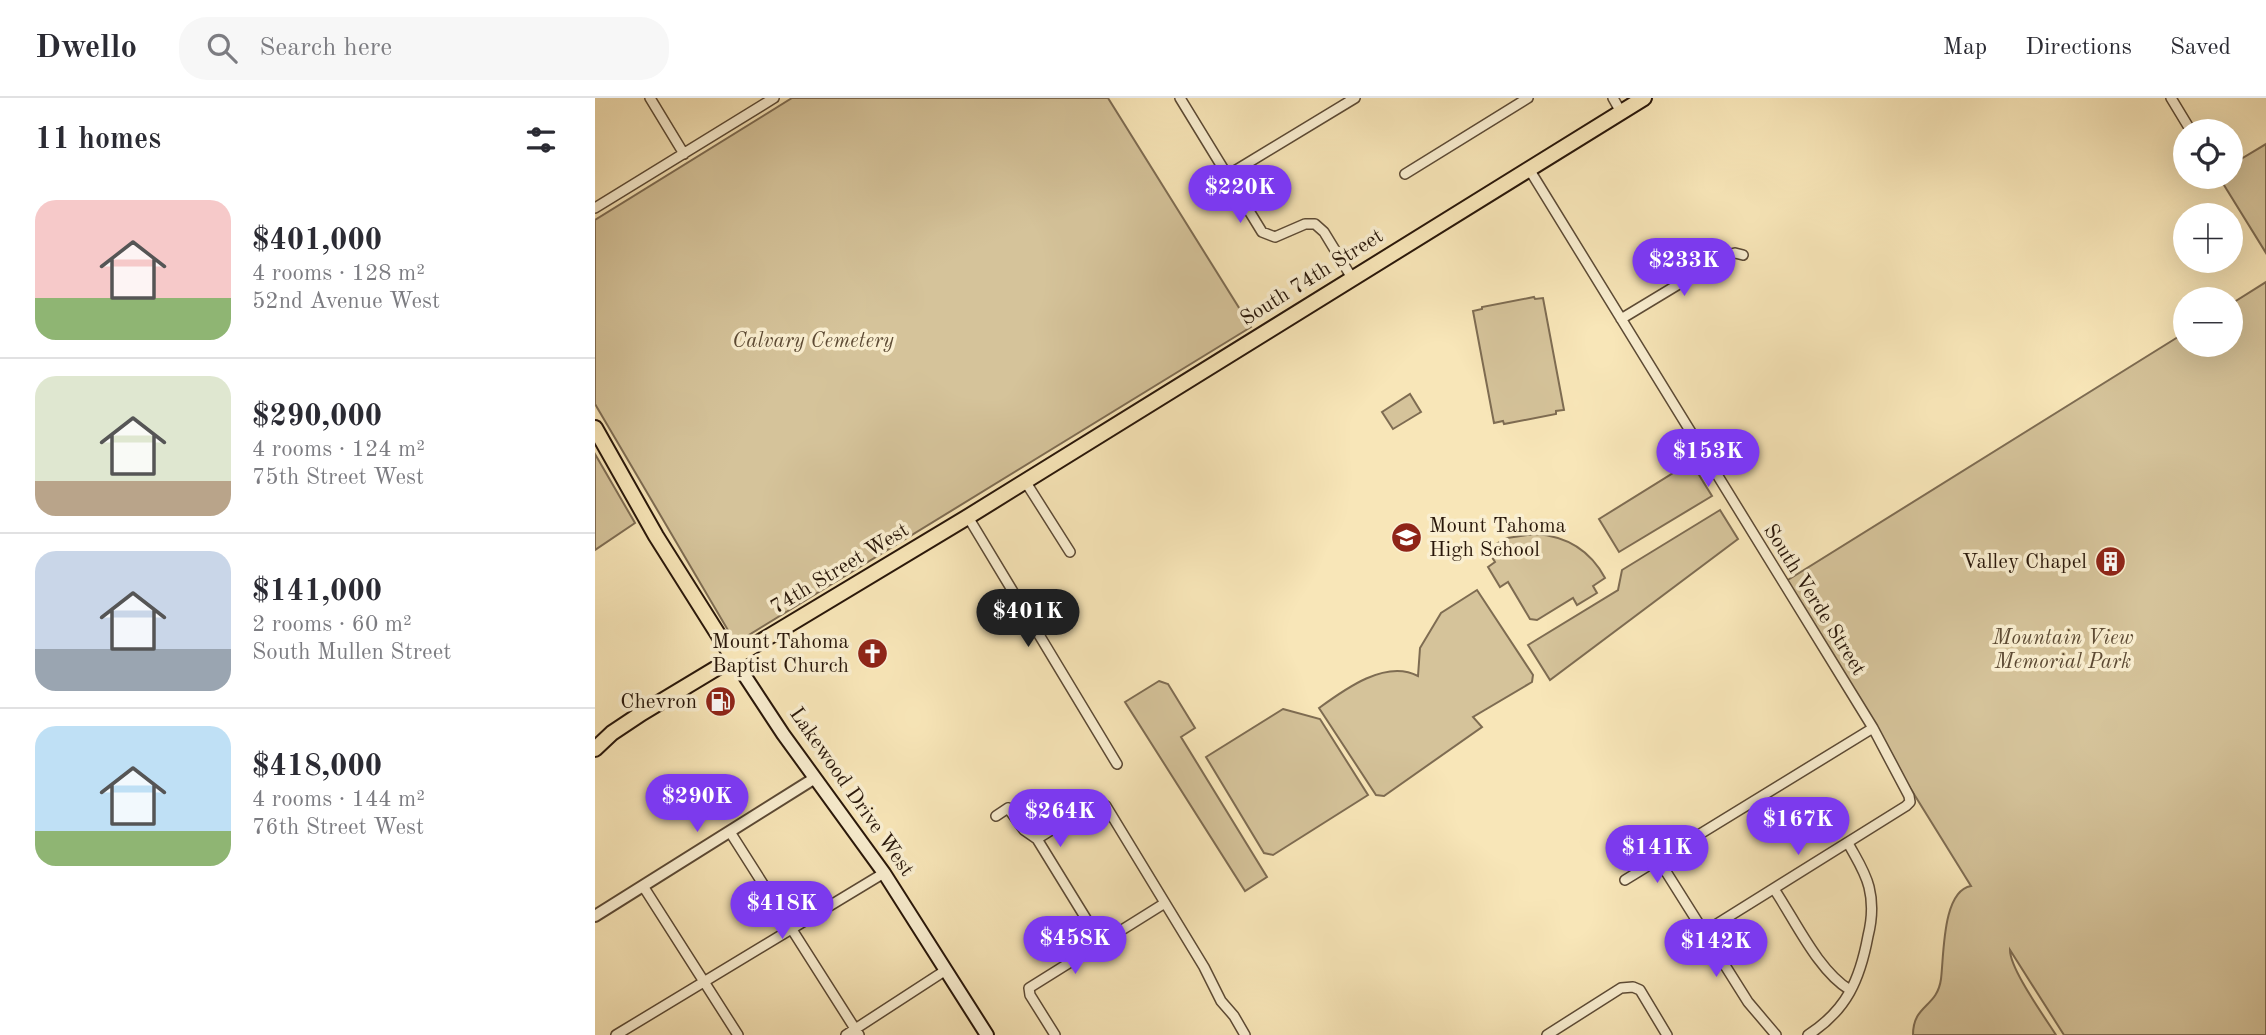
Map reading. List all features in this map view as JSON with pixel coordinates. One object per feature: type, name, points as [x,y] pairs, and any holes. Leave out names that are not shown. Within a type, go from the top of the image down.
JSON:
[{"type":"main road","name":"South 74th Street","points":[[1002,496],[1644,98]]},
{"type":"main road","name":"Lakewood Drive West","points":[[595,428],[650,526],[733,658],[884,873],[987,1035]]},
{"type":"main road","name":"74th Street West","points":[[595,748],[631,720],[1002,496]]},
{"type":"street","points":[[650,98],[684,154]]},
{"type":"street","points":[[595,208],[774,98]]},
{"type":"street","points":[[1193,98],[1182,101],[1262,232],[1275,237],[1304,224],[1315,224],[1324,232],[1352,278]]},
{"type":"street","points":[[1227,175],[1355,98]]},
{"type":"street","points":[[1405,174],[1528,98]]},
{"type":"street","points":[[1613,98],[1621,112]]},
{"type":"street","points":[[2171,98],[2184,119]]},
{"type":"street","name":"South Verde Street","points":[[1529,169],[1873,728],[1909,796],[1910,802],[1848,843]]},
{"type":"street","points":[[1621,319],[1727,255],[1743,255]]},
{"type":"street","points":[[1025,481],[1070,552]]},
{"type":"street","points":[[968,517],[1117,764]]},
{"type":"street","points":[[1625,880],[1873,728]]},
{"type":"street","points":[[595,916],[815,778]]},
{"type":"street","points":[[1037,839],[1091,805],[1101,803],[1106,806],[1204,967],[1221,1001],[1245,1035]]},
{"type":"street","points":[[996,816],[1008,808],[1020,825],[1037,839],[1101,943]]},
{"type":"street","points":[[730,832],[857,1032]]},
{"type":"street","points":[[1704,932],[1848,843],[1870,889],[1872,913],[1862,967],[1838,1010],[1808,1035]]},
{"type":"street","points":[[1658,859],[1756,1013],[1776,1035]]},
{"type":"street","points":[[617,1035],[884,873]]},
{"type":"street","points":[[643,886],[738,1035]]},
{"type":"street","points":[[1774,889],[1823,965],[1836,980],[1850,990]]},
{"type":"street","points":[[1055,1035],[1028,991],[1033,985],[1165,904]]},
{"type":"street","points":[[846,1035],[857,1032],[946,970]]},
{"type":"street","points":[[1547,1035],[1561,1031],[1621,988],[1633,987],[1640,990],[1667,1035]]},
{"type":"green space","name":"Calvary Cemetery","points":[[792,98],[1108,98],[1251,327],[739,641],[732,637],[595,404],[595,220]]},
{"type":"green space","points":[[2266,144],[2266,253],[2243,216],[2243,203],[2235,203],[2226,189],[2243,189],[2243,158]]},
{"type":"green space","name":"Mountain View Memorial Park","points":[[2266,282],[2266,1035],[2064,1035],[2010,950],[2015,969],[2056,1035],[1913,1035],[1917,1017],[1939,988],[1946,926],[1955,899],[1962,890],[1971,886],[1783,583],[2173,340],[2173,357],[2243,357],[2243,296]]},
{"type":"green space","points":[[1534,297],[1543,298],[1564,410],[1504,424],[1503,421],[1494,423],[1473,311]]},
{"type":"green space","points":[[1410,394],[1421,412],[1393,429],[1382,412]]},
{"type":"green space","points":[[595,454],[635,523],[595,550]]},
{"type":"green space","points":[[1691,462],[1712,496],[1619,552],[1599,519]]},
{"type":"green space","points":[[1720,510],[1738,539],[1550,680],[1528,645],[1618,590],[1622,570]]},
{"type":"green space","points":[[1547,535],[1576,546],[1585,552],[1605,578],[1593,586],[1597,593],[1577,605],[1573,598],[1537,620],[1530,619],[1508,582],[1500,587],[1488,567],[1495,562],[1487,549],[1507,538]]},
{"type":"green space","points":[[1477,590],[1533,675],[1532,682],[1473,717],[1482,727],[1384,796],[1376,795],[1319,708],[1366,678],[1393,671],[1418,676],[1420,648],[1441,613]]},
{"type":"green space","points":[[1159,681],[1168,684],[1195,728],[1181,737],[1267,877],[1245,891],[1125,702]]},
{"type":"green space","points":[[1283,709],[1320,719],[1368,795],[1273,855],[1264,853],[1206,757]]},
{"type":"place","name":"Mount Tahoma High School","points":[[1406,538]]},
{"type":"place","name":"Valley Chapel","points":[[2110,562]]},
{"type":"place","name":"Mount Tahoma Baptist Church","points":[[872,654]]},
{"type":"place","name":"Chevron","points":[[720,702]]}]
